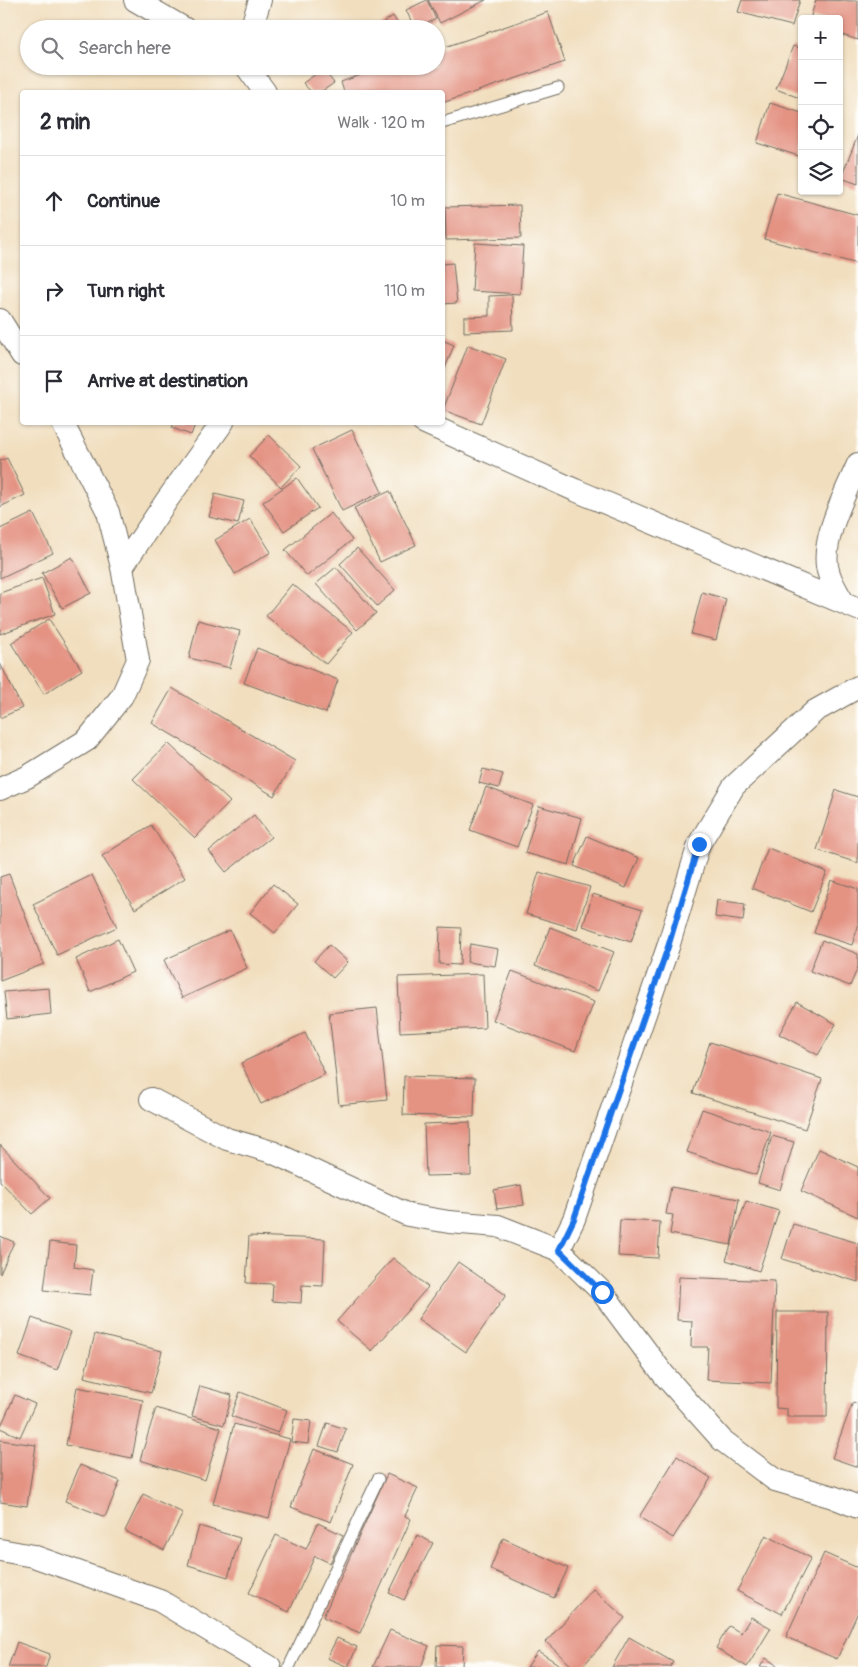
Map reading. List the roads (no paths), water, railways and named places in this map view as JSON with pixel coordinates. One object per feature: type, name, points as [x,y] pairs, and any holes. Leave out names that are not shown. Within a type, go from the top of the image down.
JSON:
[{"type":"street","points":[[135,0],[169,20]]},
{"type":"street","points":[[254,20],[260,0]]},
{"type":"street","points":[[253,75],[264,90]]},
{"type":"street","points":[[0,320],[20,352]]},
{"type":"street","points":[[0,789],[27,777],[87,740],[122,696],[138,660],[122,567],[108,512],[64,425]]},
{"type":"street","points":[[122,567],[221,425]]},
{"type":"street","points":[[430,425],[575,490],[850,605]]},
{"type":"street","points":[[850,605],[828,573],[827,551],[833,522],[858,464]]},
{"type":"street","points":[[559,1250],[574,1219],[668,947],[699,844],[734,786],[815,711],[858,687]]},
{"type":"street","points":[[151,1099],[227,1139],[272,1152],[408,1215],[448,1222],[498,1226],[559,1250],[602,1292],[664,1375],[722,1440],[775,1480],[833,1497],[858,1507]]},
{"type":"street","points":[[0,1550],[33,1556],[160,1601],[270,1667]]},
{"type":"lane","points":[[445,122],[558,88]]},
{"type":"lane","points":[[289,1667],[378,1479]]}]
